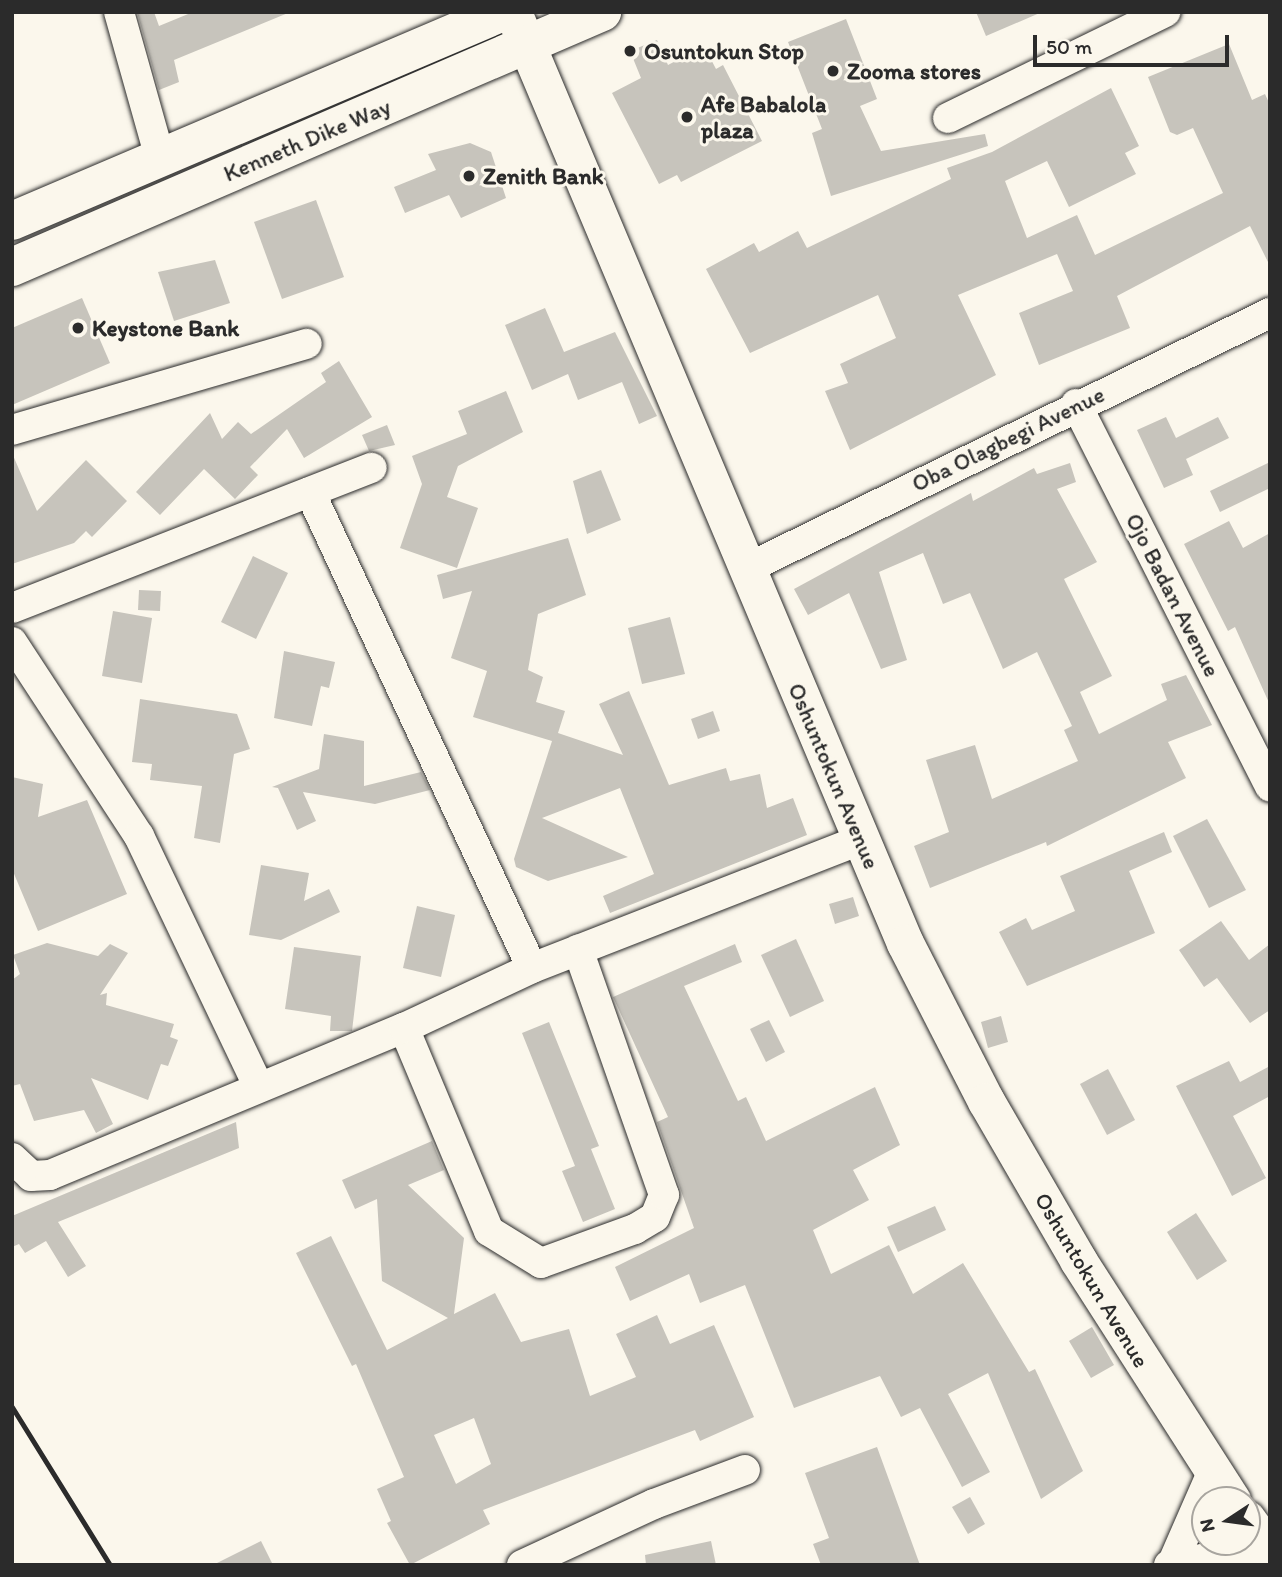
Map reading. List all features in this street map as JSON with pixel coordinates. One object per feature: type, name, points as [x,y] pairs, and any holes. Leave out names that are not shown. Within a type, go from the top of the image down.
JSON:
[{"type":"highway","name":"Kenneth Dike Way","points":[[12,221],[503,12]]},
{"type":"highway","name":"Kenneth Dike Way","points":[[12,267],[166,201],[519,29],[602,12]]},
{"type":"highway","points":[[155,160],[166,201]]},
{"type":"main road","name":"Oshuntokun Avenue","points":[[519,29],[748,568],[860,840],[986,1101],[1221,1486]]},
{"type":"street","points":[[119,12],[155,160]]},
{"type":"street","points":[[947,118],[1165,12]]},
{"type":"street","name":"Oba Olagbegi Avenue","points":[[748,568],[1076,404],[1270,313]]},
{"type":"street","points":[[12,430],[307,344]]},
{"type":"street","name":"Ojo Badan Avenue","points":[[1076,404],[1270,787]]},
{"type":"street","points":[[12,608],[372,468]]},
{"type":"street","points":[[310,492],[533,968]]},
{"type":"street","points":[[12,642],[139,836],[258,1086]]},
{"type":"street","points":[[12,1158],[31,1175],[50,1175],[258,1086],[404,1028],[533,968],[860,840]]},
{"type":"street","points":[[404,1028],[489,1231],[541,1263],[635,1229],[655,1217],[664,1195],[578,950]]},
{"type":"street","points":[[522,1565],[654,1503],[745,1470]]},
{"type":"street","points":[[1171,1563],[1191,1533]]},
{"type":"street","points":[[1171,1563],[1197,1556]]},
{"type":"building","points":[[137,12],[154,12],[159,26],[193,12],[288,13],[174,60],[179,82],[159,90]]},
{"type":"building","points":[[976,12],[1042,12],[986,36]]},
{"type":"building","points":[[846,19],[877,99],[860,106],[881,151],[985,134],[988,146],[831,196],[812,133],[822,129],[788,42]]},
{"type":"building","name":"Afe Babalola plaza","points":[[657,40],[668,65],[704,46],[716,69],[723,65],[762,141],[681,182],[677,175],[659,184],[612,93],[641,78],[630,51]]},
{"type":"building","points":[[1229,44],[1252,100],[1265,94],[1270,105],[1270,266],[1250,226],[1117,296],[1130,328],[1039,365],[1019,313],[1073,291],[1057,254],[958,295],[996,375],[850,450],[825,391],[848,383],[840,364],[896,338],[878,295],[750,353],[706,269],[754,243],[759,252],[798,231],[807,248],[951,179],[947,168],[992,152],[1111,88],[1139,146],[1125,153],[1136,174],[1069,207],[1047,161],[1005,181],[1027,238],[1077,215],[1095,255],[1223,193],[1193,128],[1177,135],[1170,132],[1148,77]]},
{"type":"building","name":"Zenith Bank","points":[[470,143],[491,152],[506,198],[461,218],[449,195],[405,213],[394,187],[436,170],[428,154]]},
{"type":"building","points":[[316,200],[344,277],[282,299],[254,222]]},
{"type":"building","points":[[215,260],[230,303],[174,321],[158,272]]},
{"type":"building","points":[[82,298],[110,363],[12,405],[12,328]]},
{"type":"building","points":[[545,308],[564,352],[615,332],[657,416],[639,424],[622,382],[578,400],[568,374],[532,390],[505,325]]},
{"type":"building","points":[[339,361],[372,417],[304,458],[287,429],[250,467],[258,475],[235,499],[204,469],[160,515],[136,492],[210,413],[222,439],[238,422],[251,434],[326,382],[321,373]]},
{"type":"building","points":[[506,391],[523,432],[458,466],[447,497],[478,508],[457,568],[400,548],[422,484],[412,456],[467,434],[458,411]]},
{"type":"building","points":[[1166,417],[1176,438],[1218,417],[1229,438],[1186,459],[1193,475],[1164,488],[1137,430]]},
{"type":"building","points":[[387,425],[395,445],[369,451],[362,435]]},
{"type":"building","points":[[12,453],[37,511],[86,460],[127,501],[92,537],[86,531],[74,543],[12,564]]},
{"type":"building","points":[[1270,462],[1270,488],[1220,512],[1210,491]]},
{"type":"building","points":[[1070,463],[1076,482],[1057,489],[1097,562],[1064,579],[1112,676],[1080,692],[1099,734],[1167,700],[1161,684],[1186,675],[1212,725],[1168,742],[1186,778],[1047,846],[1046,842],[930,888],[914,846],[949,832],[926,760],[975,745],[992,799],[1078,761],[1064,730],[1072,726],[1037,652],[1003,669],[970,593],[943,604],[923,553],[879,572],[907,660],[881,669],[849,593],[808,615],[794,589],[971,493],[973,501],[1034,468],[1037,474]]},
{"type":"building","points":[[601,470],[621,520],[587,534],[573,481]]},
{"type":"building","points":[[1229,521],[1243,548],[1270,533],[1270,705],[1235,627],[1228,631],[1184,544]]},
{"type":"building","points":[[568,538],[586,595],[538,614],[528,670],[543,677],[536,702],[565,711],[558,733],[623,755],[599,704],[629,691],[669,785],[726,768],[730,781],[760,774],[767,808],[793,798],[807,835],[610,913],[603,896],[654,874],[620,788],[542,818],[628,857],[548,881],[516,867],[514,859],[552,741],[473,717],[487,671],[451,658],[472,591],[443,599],[437,575]]},
{"type":"building","points":[[253,556],[288,573],[256,639],[221,622]]},
{"type":"building","points":[[139,590],[161,591],[160,611],[138,610]]},
{"type":"building","points":[[113,611],[152,618],[142,683],[102,676]]},
{"type":"building","points":[[670,617],[685,674],[642,684],[628,628]]},
{"type":"building","points":[[284,651],[335,662],[329,688],[321,686],[312,726],[274,718]]},
{"type":"building","points":[[140,699],[237,714],[250,749],[234,754],[220,843],[194,838],[202,786],[150,780],[152,764],[132,762]]},
{"type":"building","points":[[713,711],[720,731],[698,739],[691,719]]},
{"type":"building","points":[[324,734],[364,741],[364,786],[421,772],[430,790],[375,804],[303,792],[316,821],[297,830],[278,788],[272,787],[319,769]]},
{"type":"building","points":[[12,777],[43,784],[38,817],[87,800],[127,894],[38,931],[12,869]]},
{"type":"building","points":[[1207,819],[1246,890],[1209,908],[1173,836]]},
{"type":"building","points":[[1164,832],[1172,852],[1129,871],[1155,933],[1027,986],[999,932],[1026,918],[1032,930],[1075,911],[1060,876]]},
{"type":"building","points":[[261,865],[309,873],[304,901],[329,889],[340,912],[281,940],[249,935]]},
{"type":"building","points":[[853,897],[859,916],[835,924],[829,904]]},
{"type":"building","points":[[417,906],[455,915],[441,977],[403,968]]},
{"type":"building","points":[[1221,921],[1249,960],[1270,944],[1270,1010],[1250,1023],[1217,978],[1204,987],[1179,950]]},
{"type":"building","points":[[796,939],[824,1001],[790,1017],[761,955]]},
{"type":"building","points":[[47,943],[98,956],[110,944],[128,953],[100,995],[107,993],[106,1005],[174,1024],[170,1037],[178,1040],[168,1066],[161,1064],[148,1100],[91,1078],[113,1124],[96,1133],[84,1110],[34,1121],[20,1084],[12,1086],[12,980],[20,974],[13,955]]},
{"type":"building","points":[[735,944],[742,962],[684,986],[738,1101],[746,1097],[766,1141],[875,1087],[900,1145],[853,1170],[869,1200],[813,1230],[831,1274],[889,1245],[913,1294],[963,1263],[1029,1372],[1035,1369],[1083,1471],[1041,1499],[988,1373],[948,1394],[990,1472],[962,1487],[920,1408],[901,1417],[880,1376],[794,1408],[745,1285],[700,1303],[689,1274],[630,1301],[615,1267],[694,1228],[657,1122],[668,1117],[613,997]]},
{"type":"building","points":[[294,947],[361,956],[352,1031],[330,1031],[331,1016],[285,1009]]},
{"type":"building","points":[[1001,1016],[1008,1042],[988,1048],[981,1022]]},
{"type":"building","points":[[769,1020],[785,1052],[766,1062],[750,1029]]},
{"type":"building","points":[[549,1022],[599,1146],[591,1149],[615,1209],[583,1222],[562,1171],[575,1166],[522,1033]]},
{"type":"building","points":[[1229,1061],[1240,1082],[1270,1066],[1270,1096],[1233,1116],[1266,1178],[1232,1196],[1176,1086]]},
{"type":"building","points":[[1108,1069],[1135,1120],[1107,1135],[1080,1084]]},
{"type":"building","points":[[236,1122],[239,1148],[58,1222],[86,1266],[68,1277],[46,1241],[25,1253],[19,1244],[12,1247],[12,1216]]},
{"type":"building","points":[[432,1141],[444,1170],[408,1185],[464,1238],[454,1314],[495,1293],[521,1342],[569,1329],[590,1396],[636,1377],[616,1334],[657,1315],[670,1344],[714,1325],[754,1417],[700,1441],[695,1430],[483,1510],[490,1524],[410,1565],[387,1523],[391,1521],[377,1489],[404,1477],[356,1364],[352,1366],[296,1253],[331,1236],[387,1350],[448,1318],[382,1281],[377,1199],[355,1209],[342,1180]],"holes":[[[474,1418],[491,1464],[456,1484],[434,1435]]]},
{"type":"building","points":[[935,1206],[946,1230],[898,1252],[887,1227]]},
{"type":"building","points":[[1196,1213],[1227,1261],[1197,1280],[1167,1232]]},
{"type":"building","points":[[1092,1327],[1114,1365],[1091,1378],[1069,1341]]},
{"type":"building","points":[[877,1447],[920,1565],[821,1565],[813,1544],[829,1538],[805,1473]]},
{"type":"building","points":[[970,1497],[985,1524],[968,1534],[952,1507]]},
{"type":"building","points":[[261,1541],[273,1565],[213,1565]]},
{"type":"building","points":[[711,1541],[716,1565],[646,1565],[645,1555]]},
{"type":"railway","points":[[12,1407],[110,1565]]},
{"type":"place","name":"Osuntokun Stop","points":[[630,51]]},
{"type":"place","name":"Zooma stores","points":[[833,71]]},
{"type":"place","name":"Afe Babalola plaza","points":[[687,117]]},
{"type":"place","name":"Zenith Bank","points":[[469,176]]},
{"type":"place","name":"Keystone Bank","points":[[78,328]]}]
